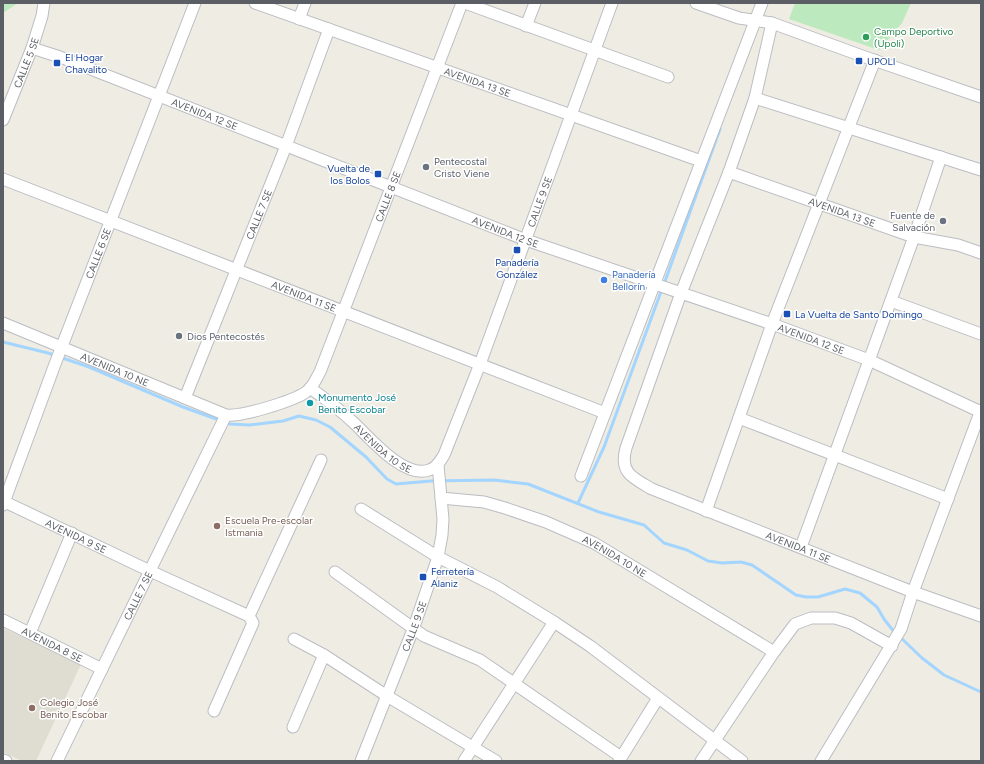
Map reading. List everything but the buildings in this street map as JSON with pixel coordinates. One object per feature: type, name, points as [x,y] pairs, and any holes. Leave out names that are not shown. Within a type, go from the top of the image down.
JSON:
[{"type":"street","name":"CALLE 5 SE","points":[[3,120],[32,48],[42,16],[44,3]]},
{"type":"street","name":"CALLE 6 SE","points":[[4,502],[54,364],[160,97],[195,3]]},
{"type":"street","name":"AVENIDA 13 SE","points":[[255,3],[701,161]]},
{"type":"street","points":[[299,19],[305,3]]},
{"type":"street","name":"CALLE 8 SE","points":[[310,388],[320,372],[344,312],[462,3]]},
{"type":"street","points":[[465,3],[668,77]]},
{"type":"street","points":[[526,26],[535,3]]},
{"type":"street","name":"CALLE 9 SE","points":[[361,761],[414,627],[438,557],[442,535],[441,498],[438,469],[480,364],[612,3]]},
{"type":"street","points":[[696,3],[709,9],[754,21],[772,23],[981,97]]},
{"type":"street","points":[[581,476],[656,285],[701,161],[762,3]]},
{"type":"street","points":[[681,293],[729,172],[755,98],[772,23]]},
{"type":"street","name":"CALLE 7 SE","points":[[185,398],[235,270],[286,146],[329,30]]},
{"type":"street","name":"AVENIDA 12 SE","points":[[32,48],[60,57],[526,240],[772,324],[869,360],[981,411]]},
{"type":"street","points":[[706,511],[772,324],[875,60]]},
{"type":"street","points":[[755,98],[981,170]]},
{"type":"street","points":[[801,547],[914,237],[941,157]]},
{"type":"street","name":"AVENIDA 13 SE","points":[[729,172],[914,237],[958,245],[981,252]]},
{"type":"street","name":"AVENIDA 11 SE","points":[[3,179],[605,413]]},
{"type":"street","name":"AVENIDA 11 SE","points":[[681,293],[626,448],[624,465],[626,471],[634,479],[652,489],[913,592],[981,616]]},
{"type":"street","points":[[891,301],[981,334]]},
{"type":"street","name":"AVENIDA 10 NE","points":[[3,323],[61,349],[185,398],[225,417]]},
{"type":"street","points":[[225,417],[268,407],[297,397],[310,388]]},
{"type":"street","name":"AVENIDA 10 SE","points":[[310,388],[329,401],[375,445],[397,462],[409,468],[420,470],[429,471],[438,469]]},
{"type":"street","points":[[821,761],[894,643],[901,629],[913,592],[981,411]]},
{"type":"street","name":"CALLE 7 SE","points":[[57,761],[225,417]]},
{"type":"street","points":[[739,418],[948,499]]},
{"type":"street","points":[[214,711],[253,623],[249,616],[321,460]]},
{"type":"street","name":"AVENIDA 10 NE","points":[[441,498],[484,502],[505,508],[546,522],[594,543],[774,652]]},
{"type":"street","name":"AVENIDA 9 SE","points":[[4,502],[249,616]]},
{"type":"street","points":[[361,509],[438,557],[497,587],[554,622],[590,646],[742,761]]},
{"type":"street","points":[[30,633],[72,533]]},
{"type":"street","points":[[335,572],[414,627],[424,636],[480,660],[620,759],[658,698]]},
{"type":"street","points":[[701,761],[774,652],[795,624],[811,618],[835,618],[851,623],[894,643]]},
{"type":"street","name":"AVENIDA 8 SE","points":[[3,620],[102,669]]},
{"type":"street","points":[[464,761],[554,622]]},
{"type":"street","points":[[294,639],[324,655],[387,696],[496,761]]},
{"type":"street","points":[[293,727],[324,655]]},
{"type":"shaded area","name":"Colegio José Benito Escobar","points":[[3,628],[81,664],[36,761],[22,761],[3,752]]},
{"type":"green space","points":[[3,3],[18,3],[3,13]]},
{"type":"green space","name":"Campo Deportivo (Upoli)","points":[[795,3],[911,3],[902,23],[879,50],[789,19]]},
{"type":"waterway","points":[[664,284],[720,129]]},
{"type":"waterway","points":[[578,503],[604,447],[662,289]]},
{"type":"waterway","points":[[3,342],[48,353],[89,367],[183,407],[230,424],[249,425],[283,421],[299,416],[316,420],[330,427],[366,457],[387,479],[396,484],[431,481],[494,480],[528,484],[599,512],[644,525],[664,543],[687,550],[708,561],[722,563],[741,562],[752,565],[796,595],[818,597],[845,589],[860,593],[877,607],[895,633]]},
{"type":"waterway","points":[[899,636],[922,658],[944,675],[981,692]]},
{"type":"place","name":"Campo Deportivo (Upoli)","points":[[866,37]]},
{"type":"place","name":"UPOLI","points":[[859,61]]},
{"type":"place","name":"El Hogar Chavalito","points":[[57,63]]},
{"type":"place","name":"Pentecostal Cristo Viene","points":[[426,167]]},
{"type":"place","name":"Vuelta de los Bolos","points":[[378,174]]},
{"type":"place","name":"Fuente de Salvación","points":[[943,221]]},
{"type":"place","name":"Panadería González","points":[[517,250]]},
{"type":"place","name":"Panadería Bellorín","points":[[604,280]]},
{"type":"place","name":"La Vuelta de Santo Domingo","points":[[787,314]]},
{"type":"place","name":"Dios Pentecostés","points":[[179,336]]},
{"type":"place","name":"Monumento José Benito Escobar","points":[[310,403]]},
{"type":"place","name":"Escuela Pre-escolar Istmania","points":[[217,526]]},
{"type":"place","name":"Ferretería Alaniz","points":[[423,577]]},
{"type":"place","name":"Colegio José Benito Escobar","points":[[32,708]]}]
